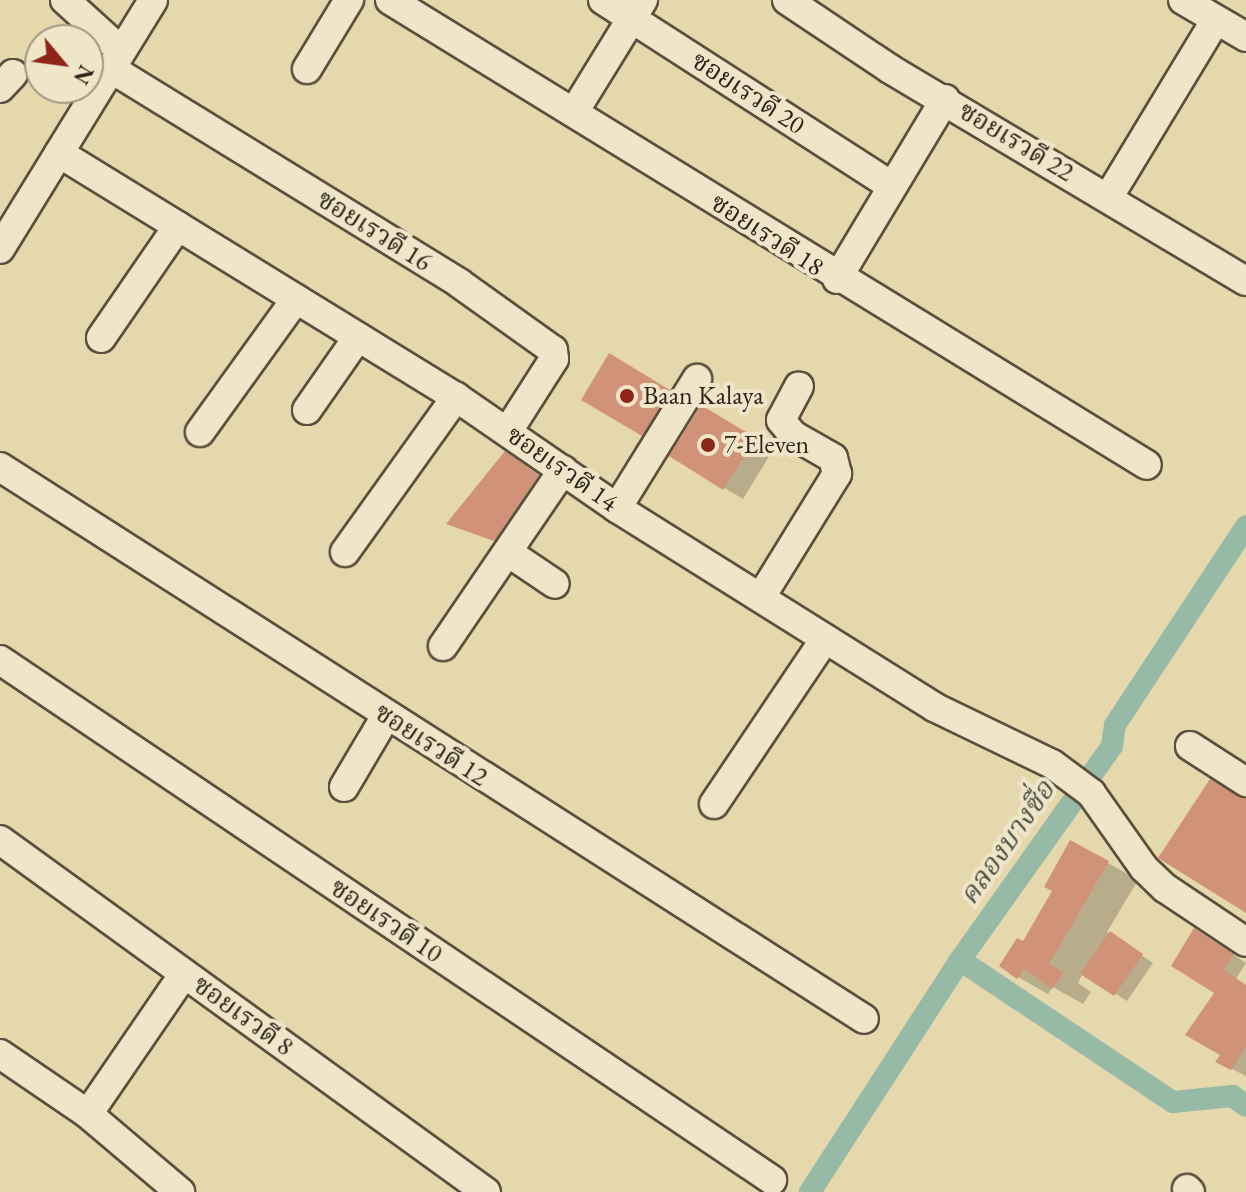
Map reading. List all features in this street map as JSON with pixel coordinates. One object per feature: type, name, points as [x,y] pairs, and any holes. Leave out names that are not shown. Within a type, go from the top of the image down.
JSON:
[{"type":"street","points":[[65,0],[116,60]]},
{"type":"street","points":[[0,248],[153,0]]},
{"type":"street","points":[[307,69],[349,0]]},
{"type":"street","name":"ซอยเรวดี 18","points":[[390,0],[574,112],[837,279],[1147,465]]},
{"type":"street","name":"ซอยเรวดี 20","points":[[603,0],[638,9],[892,186]]},
{"type":"street","name":"ซอยเรวดี 22","points":[[787,0],[1246,281]]},
{"type":"street","points":[[1183,0],[1246,37]]},
{"type":"street","points":[[574,112],[638,9]]},
{"type":"street","points":[[1108,198],[1216,20]]},
{"type":"street","name":"ซอยเรวดี 16","points":[[116,60],[459,283],[546,344],[554,359],[508,431]]},
{"type":"street","points":[[837,279],[945,99]]},
{"type":"street","name":"ซอยเรวดี 14","points":[[59,153],[456,397],[617,508],[934,707],[1080,785],[1144,868],[1165,888],[1246,942]]},
{"type":"street","points":[[101,338],[178,226]]},
{"type":"street","points":[[200,432],[296,299]]},
{"type":"street","points":[[307,410],[358,337]]},
{"type":"street","points":[[617,508],[697,379]]},
{"type":"street","points":[[761,597],[837,474],[833,458],[793,435],[781,420],[799,386]]},
{"type":"street","points":[[345,552],[456,397]]},
{"type":"street","name":"ซอยเรวดี 12","points":[[0,467],[864,1019]]},
{"type":"street","points":[[443,646],[563,470]]},
{"type":"street","points":[[509,553],[555,584]]},
{"type":"street","points":[[714,804],[825,639]]},
{"type":"street","name":"ซอยเรวดี 10","points":[[0,660],[772,1180]]},
{"type":"street","points":[[344,787],[386,716]]},
{"type":"street","points":[[1190,746],[1246,782]]},
{"type":"street","name":"ซอยเรวดี 8","points":[[0,840],[486,1192]]},
{"type":"street","points":[[88,1114],[184,974]]},
{"type":"street","points":[[0,1054],[88,1114],[180,1192]]},
{"type":"building","name":"Baan Kalaya","points":[[609,353],[670,390],[642,436],[581,400]]},
{"type":"building","name":"7-Eleven","points":[[701,405],[756,438],[723,490],[669,456]]},
{"type":"building","points":[[505,451],[539,475],[494,541],[446,524]]},
{"type":"building","points":[[1210,779],[1246,799],[1246,913],[1158,858]]},
{"type":"building","points":[[1070,840],[1109,861],[1049,964],[1063,973],[1052,989],[1024,969],[1017,979],[999,966],[1017,938],[1023,941],[1052,891],[1044,887]]},
{"type":"building","points":[[1194,928],[1234,954],[1224,970],[1246,985],[1246,1046],[1231,1070],[1215,1062],[1220,1055],[1185,1035],[1214,993],[1171,966]]},
{"type":"building","points":[[1110,931],[1143,954],[1114,996],[1080,974]]},
{"type":"waterway","name":"คลองบางซื่อ","points":[[810,1192],[960,960],[1112,746],[1115,725],[1246,526]]},
{"type":"waterway","points":[[960,960],[1173,1102],[1233,1096],[1246,1106]]},
{"type":"place","name":"Baan Kalaya","points":[[627,396]]},
{"type":"place","name":"7-Eleven","points":[[708,445]]}]
